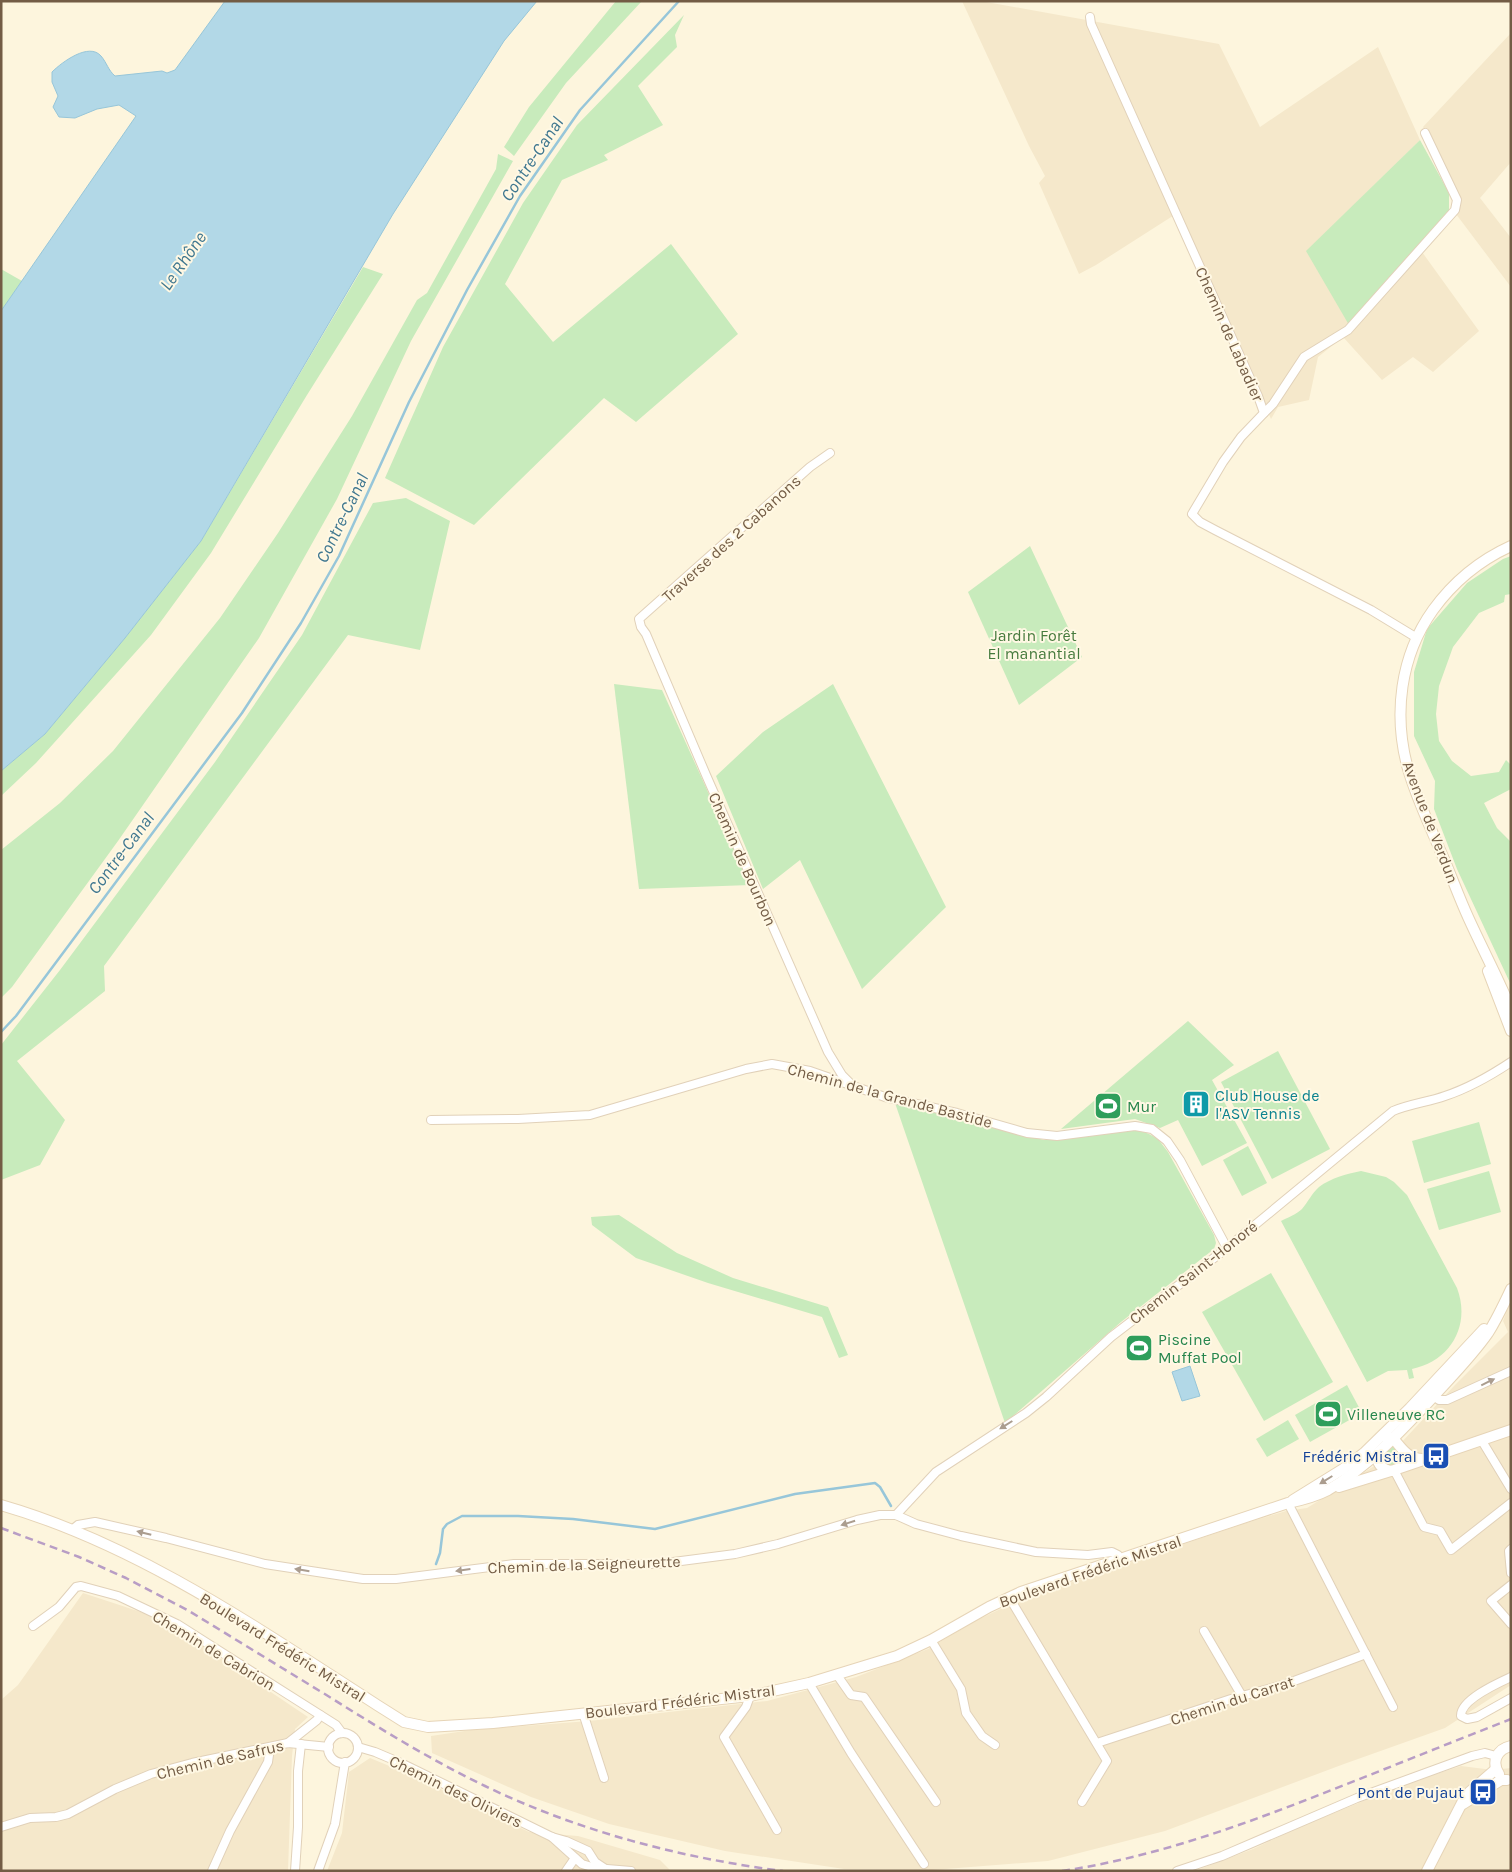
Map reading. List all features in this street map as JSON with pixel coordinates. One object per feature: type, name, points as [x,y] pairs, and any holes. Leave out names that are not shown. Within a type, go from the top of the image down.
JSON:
[{"type":"main road","name":"Avenue de Verdun","points":[[1511,546],[1490,556],[1464,575],[1438,603],[1427,619],[1410,655],[1401,695],[1400,715],[1403,749],[1415,789],[1468,916],[1511,1010]]},
{"type":"main road","name":"Avenue de Verdun","points":[[1468,916],[1511,1032]]},
{"type":"main road","points":[[1386,1439],[1485,1328],[1510,1291]]},
{"type":"main road","points":[[1386,1439],[1433,1396],[1479,1345],[1500,1312],[1510,1291]]},
{"type":"main road","name":"Boulevard Frédéric Mistral","points":[[1,1505],[31,1513],[73,1529],[128,1555],[207,1599],[404,1722],[428,1727],[451,1726],[750,1696],[809,1683],[897,1656],[931,1640],[1009,1597],[1511,1430]]},
{"type":"main road","points":[[1386,1439],[1415,1459],[1427,1458]]},
{"type":"main road","name":"Boulevard Frédéric Mistral","points":[[1328,1490],[1375,1455],[1378,1446],[1386,1439]]},
{"type":"main road","name":"Boulevard Frédéric Mistral","points":[[1288,1503],[1343,1469],[1386,1439]]},
{"type":"main road","points":[[1375,1455],[1379,1465],[1384,1470],[1392,1471]]},
{"type":"main road","points":[[1509,1780],[1498,1774],[1496,1756],[1502,1749],[1511,1746]]},
{"type":"main road","points":[[1427,1871],[1460,1805],[1470,1791],[1496,1769]]},
{"type":"main road","points":[[1460,1805],[1501,1780],[1509,1780]]},
{"type":"street","name":"Chemin de Labadier","points":[[1090,17],[1091,24],[1264,413],[1241,437],[1223,462],[1192,514],[1200,522],[1371,610],[1417,638]]},
{"type":"street","points":[[1264,413],[1273,404],[1304,357],[1348,330],[1455,210],[1457,200],[1425,134]]},
{"type":"street","name":"Traverse des 2 Cabanons","points":[[641,627],[639,619],[810,467],[830,453]]},
{"type":"street","name":"Chemin de Bourbon","points":[[641,627],[646,634],[828,1052],[842,1075],[853,1086]]},
{"type":"street","name":"Chemin Saint-Honoré","points":[[896,1515],[936,1472],[1026,1413],[1046,1397],[1110,1337],[1227,1248],[1393,1111],[1410,1104],[1444,1097],[1472,1086],[1511,1062]]},
{"type":"street","name":"Chemin de la Grande Bastide","points":[[431,1120],[518,1119],[590,1115],[746,1068],[772,1064],[810,1072],[885,1097],[958,1113],[1027,1133],[1057,1136],[1135,1126],[1152,1129],[1167,1141],[1180,1160],[1227,1248]]},
{"type":"street","points":[[1433,1396],[1439,1400],[1448,1400],[1511,1371]]},
{"type":"street","points":[[1482,1441],[1511,1489]]},
{"type":"street","points":[[1392,1471],[1424,1527],[1440,1531],[1451,1550],[1511,1503]]},
{"type":"street","points":[[1288,1503],[1393,1707]]},
{"type":"street","name":"Chemin de la Seigneurette","points":[[73,1529],[78,1525],[95,1522],[265,1564],[363,1579],[396,1579],[514,1564],[658,1564],[726,1556],[778,1544],[880,1515],[896,1515],[916,1524],[952,1534],[1026,1550],[1088,1555],[1112,1552],[1118,1555],[1120,1559]]},
{"type":"street","points":[[1511,1549],[1509,1550],[1511,1573]]},
{"type":"street","points":[[1511,1585],[1491,1601],[1511,1624]]},
{"type":"street","name":"Chemin de Cabrion","points":[[33,1626],[58,1607],[76,1587],[82,1586],[118,1596],[177,1624],[336,1725],[342,1733]]},
{"type":"street","points":[[1009,1597],[1107,1761],[1082,1802]]},
{"type":"street","points":[[1204,1631],[1242,1696]]},
{"type":"street","points":[[931,1640],[962,1689],[966,1712],[982,1736],[995,1745]]},
{"type":"street","name":"Chemin du Carrat","points":[[1097,1743],[1242,1696],[1286,1684],[1366,1654]]},
{"type":"street","points":[[837,1675],[851,1695],[864,1697],[936,1802]]},
{"type":"street","points":[[1511,1677],[1497,1683],[1470,1700],[1463,1707],[1461,1716],[1467,1719],[1477,1717],[1511,1698]]},
{"type":"street","points":[[809,1683],[857,1762],[924,1864]]},
{"type":"street","points":[[750,1696],[746,1707],[724,1737],[777,1830]]},
{"type":"street","points":[[583,1713],[604,1778]]},
{"type":"street","points":[[288,1743],[317,1720],[320,1715]]},
{"type":"street","points":[[342,1733],[353,1736],[358,1747],[354,1757],[345,1762],[334,1758],[329,1748],[334,1736],[342,1733]]},
{"type":"street","name":"Chemin de Safrus","points":[[1,1827],[30,1818],[56,1818],[68,1814],[115,1789],[150,1774],[192,1763],[288,1743],[329,1748]]},
{"type":"street","points":[[295,1871],[298,1827],[298,1771],[301,1744]]},
{"type":"street","name":"Chemin des Oliviers","points":[[358,1747],[401,1763],[552,1837],[588,1851],[595,1862],[604,1868]]},
{"type":"street","points":[[212,1871],[230,1831],[268,1762],[270,1748]]},
{"type":"street","points":[[1177,1871],[1230,1853],[1357,1798],[1472,1756],[1485,1753],[1496,1756]]},
{"type":"street","points":[[318,1871],[335,1824],[345,1762]]},
{"type":"street","name":"Chemin des Oliviers","points":[[552,1837],[582,1864],[588,1867],[631,1871]]},
{"type":"street","points":[[566,1871],[575,1858]]},
{"type":"shaded area","points":[[962,1],[981,1],[1219,44],[1260,127],[1378,47],[1420,140],[1307,251],[1417,245],[1479,331],[1433,372],[1413,357],[1382,380],[1343,337],[1318,357],[1309,400],[1278,407],[1271,419],[1179,212],[1079,274],[1039,183],[1045,176],[1029,146]]},
{"type":"shaded area","points":[[1511,33],[1511,162],[1480,198],[1511,238],[1511,287],[1456,214],[1461,201],[1423,127]]},
{"type":"shaded area","points":[[1511,1301],[1511,1685],[1445,1728],[1165,1831],[1048,1861],[933,1870],[844,1869],[725,1851],[609,1824],[531,1797],[432,1753],[431,1736],[471,1730],[589,1721],[767,1701],[856,1677],[928,1649],[975,1621],[1022,1599],[1243,1524],[1286,1511],[1307,1508],[1387,1458],[1454,1386],[1508,1332],[1503,1321]]},
{"type":"shaded area","points":[[83,1593],[156,1617],[191,1635],[226,1662],[308,1717],[295,1729],[292,1756],[288,1871],[1,1871],[1,1700],[18,1685]]},
{"type":"shaded area","points":[[370,1758],[416,1777],[529,1832],[578,1836],[660,1860],[671,1871],[327,1871],[342,1833],[349,1772]]},
{"type":"shaded area","points":[[1461,1766],[1493,1770],[1511,1768],[1511,1871],[1195,1871],[1253,1849],[1302,1826],[1408,1783]]},
{"type":"green space","points":[[616,1],[642,1],[566,83],[514,156],[504,147],[529,107]]},
{"type":"green space","points":[[684,15],[675,35],[677,47],[638,86],[663,125],[604,155],[608,160],[562,180],[505,284],[553,342],[671,244],[738,334],[636,422],[604,398],[474,525],[385,478],[443,347],[523,203],[577,125]]},
{"type":"green space","points":[[1420,140],[1449,193],[1449,210],[1349,325],[1306,251]]},
{"type":"green space","points":[[498,154],[513,161],[411,341],[337,499],[259,638],[118,841],[12,987],[1,998],[1,850],[60,803],[113,751],[220,618],[278,533],[352,416],[417,300],[427,293],[496,169]]},
{"type":"green space","points":[[363,267],[383,274],[211,553],[151,635],[36,763],[1,796],[1,771],[45,734],[125,638],[201,541]]},
{"type":"green space","points":[[1,269],[22,281],[1,311]]},
{"type":"green space","points":[[406,498],[450,521],[420,650],[348,635],[104,966],[105,991],[17,1061],[65,1120],[40,1165],[1,1180],[1,1045],[60,970],[215,762],[302,635],[373,503]]},
{"type":"green space","name":"Jardin Forêt El manantial","points":[[1030,546],[1082,657],[1019,705],[968,592]]},
{"type":"green space","points":[[1511,556],[1511,594],[1505,595],[1504,602],[1479,613],[1453,647],[1439,686],[1436,714],[1439,741],[1452,761],[1471,776],[1499,772],[1506,760],[1511,765],[1511,789],[1484,803],[1497,828],[1511,842],[1511,985],[1457,869],[1434,809],[1435,781],[1414,736],[1414,672],[1427,629],[1467,583],[1503,559]]},
{"type":"green space","points":[[614,684],[662,690],[750,885],[639,889]]},
{"type":"green space","points":[[833,684],[946,907],[862,989],[800,860],[763,889],[716,776],[763,732]]},
{"type":"green space","points":[[1188,1021],[1234,1065],[1212,1080],[1247,1143],[1202,1166],[1178,1120],[1160,1128],[1135,1119],[1061,1129]]},
{"type":"green space","points":[[1278,1051],[1330,1149],[1272,1179],[1221,1082]]},
{"type":"green space","points":[[895,1103],[1044,1140],[1121,1128],[1136,1129],[1149,1134],[1158,1139],[1168,1152],[1214,1235],[1216,1243],[1214,1249],[1121,1322],[1005,1423]]},
{"type":"green space","points":[[1479,1122],[1491,1164],[1424,1183],[1412,1141]]},
{"type":"green space","points":[[1248,1146],[1267,1183],[1242,1196],[1223,1160]]},
{"type":"green space","points":[[1361,1171],[1386,1177],[1407,1195],[1457,1288],[1461,1302],[1459,1328],[1454,1339],[1447,1350],[1437,1358],[1426,1365],[1412,1369],[1414,1378],[1409,1379],[1407,1370],[1388,1371],[1367,1382],[1281,1221],[1300,1211],[1317,1189],[1324,1184],[1339,1177]]},
{"type":"green space","points":[[1489,1171],[1501,1212],[1439,1230],[1427,1189]]},
{"type":"green space","points":[[619,1215],[677,1253],[733,1278],[828,1307],[848,1355],[839,1358],[822,1317],[708,1283],[636,1258],[592,1225],[591,1217]]},
{"type":"green space","points":[[1271,1273],[1333,1382],[1264,1421],[1202,1312]]},
{"type":"green space","name":"Villeneuve RC","points":[[1347,1385],[1362,1413],[1310,1442],[1295,1415]]},
{"type":"green space","points":[[1288,1420],[1299,1439],[1267,1457],[1256,1439]]},
{"type":"green space","points":[[1391,1446],[1395,1447],[1404,1459],[1403,1462],[1390,1466],[1383,1462],[1383,1453]]},
{"type":"water","name":"Le Rhône","points":[[225,1],[537,1],[504,41],[393,214],[201,541],[125,638],[45,734],[1,771],[1,311],[136,116],[119,105],[97,109],[75,118],[59,117],[53,107],[58,96],[52,82],[52,72],[62,63],[76,55],[90,51],[96,52],[101,56],[115,76],[162,71],[167,73],[175,70]]},
{"type":"water","points":[[1190,1366],[1200,1396],[1182,1401],[1172,1372]]},
{"type":"waterway","name":"Contre-Canal","points":[[1,1032],[16,1016],[242,713],[301,623],[339,556],[409,402],[467,290],[520,196],[580,110],[679,1]]},
{"type":"waterway","points":[[436,1564],[440,1553],[443,1529],[447,1524],[462,1516],[518,1516],[573,1519],[655,1529],[795,1494],[875,1483],[880,1487],[891,1506]]},
{"type":"railway","points":[[1,1528],[79,1557],[126,1578],[189,1611],[405,1743],[465,1776],[520,1802],[593,1829],[668,1850],[706,1859],[783,1871]]},
{"type":"railway","points":[[1062,1871],[1132,1857],[1234,1827],[1511,1719]]},
{"type":"place","name":"Club House de l'ASV Tennis","points":[[1196,1104]]},
{"type":"place","name":"Mur","points":[[1108,1106]]},
{"type":"place","name":"Piscine Muffat Pool","points":[[1139,1348]]},
{"type":"place","name":"Villeneuve RC","points":[[1328,1414]]},
{"type":"place","name":"Frédéric Mistral","points":[[1436,1456]]},
{"type":"place","name":"Pont de Pujaut","points":[[1483,1792]]}]
